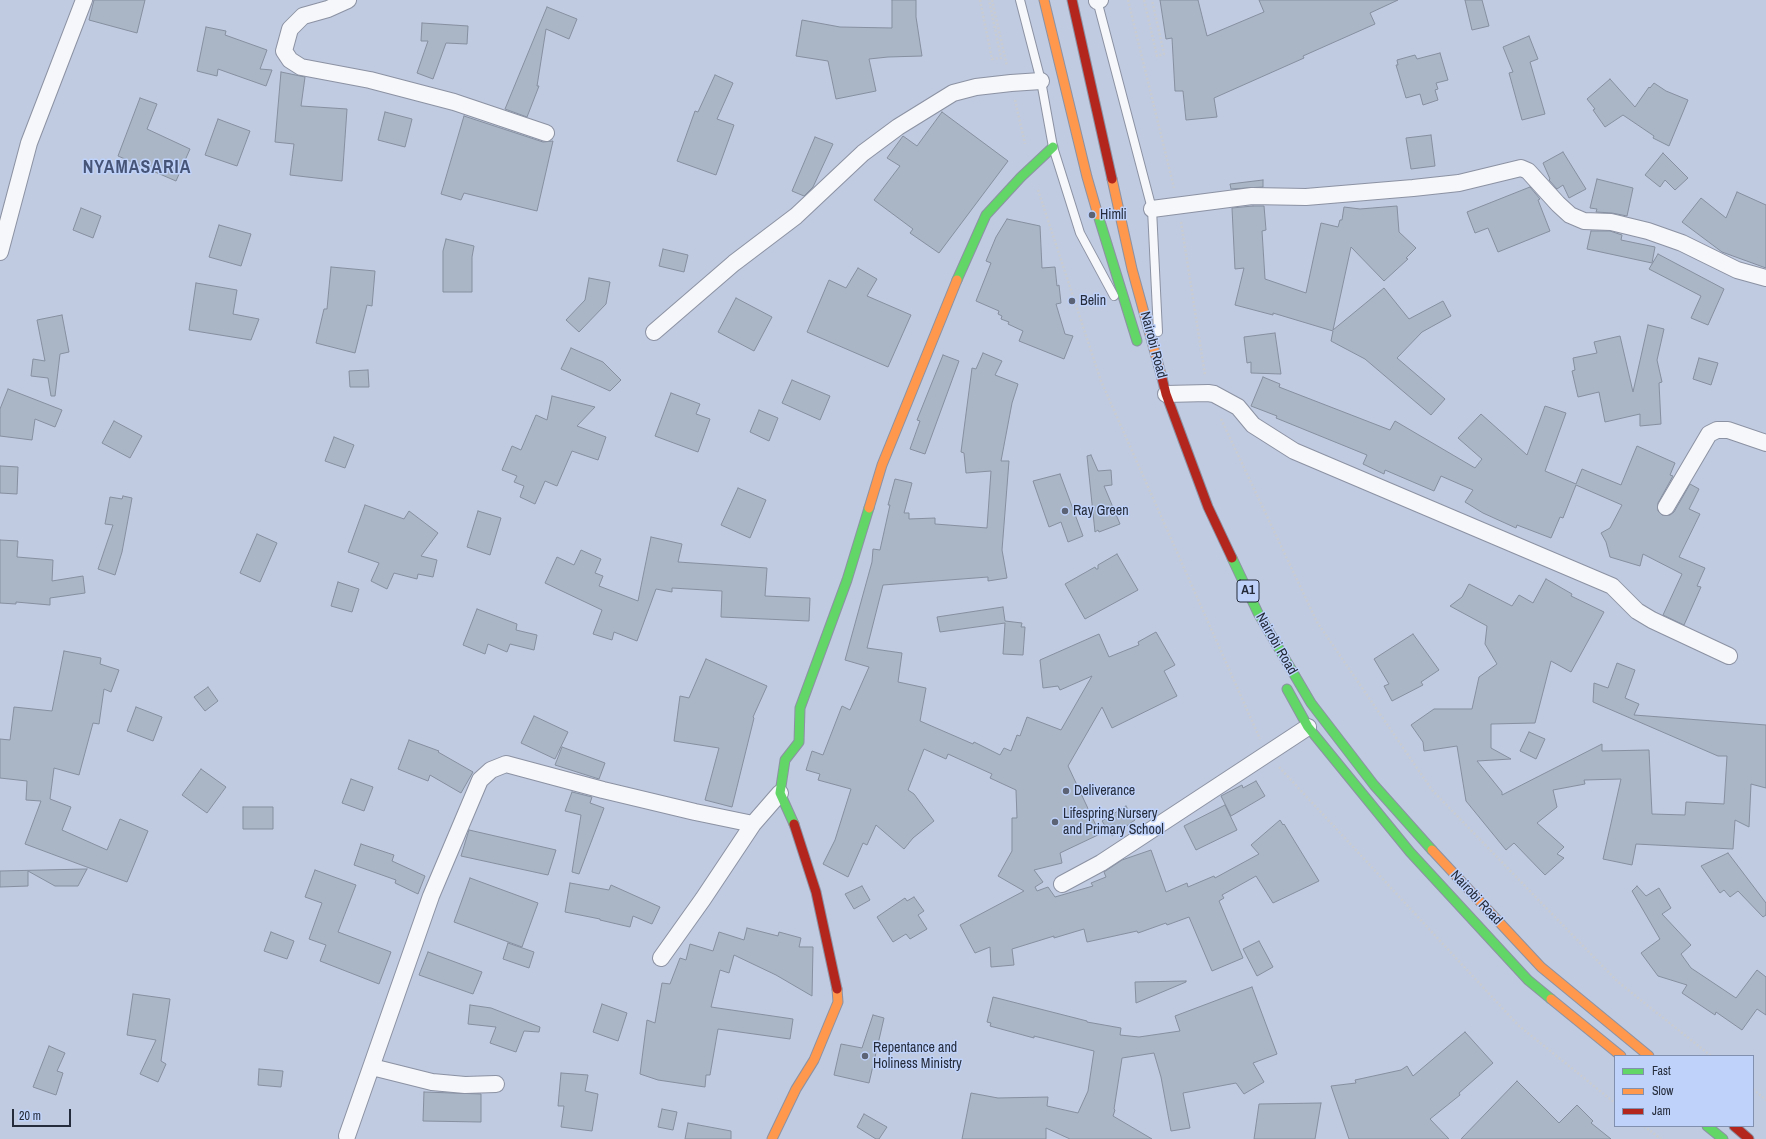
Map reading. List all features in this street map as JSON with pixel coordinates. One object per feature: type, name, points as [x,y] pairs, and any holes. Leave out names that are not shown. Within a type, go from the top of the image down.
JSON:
[{"type":"main road","name":"Nairobi Road","points":[[1044,0],[1087,177],[1140,350]]},
{"type":"main road","name":"Nairobi Road","points":[[1072,0],[1132,269],[1166,394],[1208,508],[1258,613],[1311,703],[1374,785],[1464,886],[1541,967],[1648,1055]]},
{"type":"main road","points":[[772,1139],[796,1089],[814,1060],[838,1002],[837,988],[816,892],[796,829],[780,793],[781,778],[785,760],[796,747],[800,736],[800,708],[813,676],[844,587],[882,465],[964,262],[986,215],[1021,177],[1054,147]]},
{"type":"main road","name":"Nairobi Road","points":[[1281,679],[1308,727],[1410,852],[1528,980],[1620,1055]]},
{"type":"main road","points":[[1708,1127],[1723,1139]]},
{"type":"main road","points":[[1735,1127],[1749,1139]]},
{"type":"street","points":[[0,252],[29,143],[84,0]]},
{"type":"street","points":[[348,0],[303,16],[290,29],[284,51],[290,60],[301,67],[378,82],[454,102],[546,132]]},
{"type":"street","points":[[654,332],[734,263],[796,216],[864,153],[898,127],[933,104],[953,93],[976,87],[1040,81]]},
{"type":"street","points":[[1152,209],[1178,207],[1252,196],[1306,197],[1460,183],[1521,168],[1528,171],[1570,215],[1584,221],[1611,222],[1648,231],[1682,242],[1737,270],[1766,278]]},
{"type":"street","points":[[1166,394],[1214,394],[1238,407],[1253,425],[1294,451],[1612,586],[1637,611],[1652,620],[1729,656]]},
{"type":"street","points":[[1666,507],[1709,434],[1717,430],[1728,430],[1766,442]]},
{"type":"street","points":[[1062,884],[1114,855],[1308,727]]},
{"type":"street","points":[[347,1136],[431,896],[480,780],[491,770],[506,764],[694,812],[753,824]]},
{"type":"street","points":[[661,958],[703,899],[753,824],[780,793]]},
{"type":"street","points":[[372,1068],[432,1082],[465,1085],[496,1084]]},
{"type":"lane","points":[[1020,0],[1040,81],[1054,147],[1080,233],[1135,336]]},
{"type":"lane","points":[[1098,0],[1152,209],[1160,372]]},
{"type":"path","points":[[980,0],[992,59],[1001,58],[989,0]]},
{"type":"path","points":[[1128,0],[1178,207],[1208,393],[1317,622],[1432,790],[1617,981],[1710,1055]]},
{"type":"path","points":[[1144,0],[1157,56],[1164,54],[1152,0]]},
{"type":"path","points":[[1754,1090],[1766,1100]]},
{"type":"path","points":[[1645,1127],[1661,1139]]},
{"type":"building","points":[[94,0],[145,0],[137,33],[89,20]]},
{"type":"building","points":[[892,0],[916,0],[916,17],[922,56],[869,59],[876,91],[836,99],[828,61],[796,56],[802,20],[840,27],[892,28]]},
{"type":"building","points":[[1160,0],[1198,0],[1207,36],[1264,12],[1259,0],[1398,0],[1370,13],[1375,24],[1303,56],[1304,58],[1214,98],[1217,117],[1186,120],[1183,91],[1175,91],[1172,38],[1166,39]]},
{"type":"building","points":[[1465,0],[1482,0],[1489,26],[1472,30]]},
{"type":"building","points":[[547,7],[577,19],[569,39],[546,29],[537,86],[539,86],[527,117],[505,109]]},
{"type":"building","points":[[422,23],[468,26],[467,44],[446,43],[433,79],[417,73],[428,41],[421,41]]},
{"type":"building","points":[[206,27],[226,31],[225,35],[267,50],[260,69],[272,70],[266,86],[218,69],[217,76],[197,71]]},
{"type":"building","points":[[1529,36],[1538,59],[1530,62],[1545,114],[1522,120],[1509,73],[1513,72],[1503,47]]},
{"type":"building","points":[[1440,53],[1448,80],[1436,83],[1438,89],[1435,90],[1438,100],[1423,105],[1420,94],[1406,98],[1396,65],[1398,65],[1397,60],[1415,55],[1417,59]]},
{"type":"building","points":[[281,72],[305,77],[301,106],[347,109],[342,181],[290,175],[294,144],[275,142]]},
{"type":"building","points":[[715,75],[733,83],[717,119],[734,125],[716,175],[677,161],[695,111],[698,112]]},
{"type":"building","points":[[1610,79],[1635,107],[1649,87],[1650,88],[1654,83],[1666,91],[1688,100],[1669,146],[1653,138],[1654,136],[1623,115],[1605,127],[1593,110],[1595,109],[1587,99]]},
{"type":"building","points":[[140,98],[157,104],[147,129],[190,149],[176,181],[118,156]]},
{"type":"building","points":[[385,112],[412,119],[405,147],[378,140]]},
{"type":"building","points":[[942,112],[1008,161],[939,253],[910,233],[913,229],[874,200],[900,166],[887,158],[903,136],[917,146]]},
{"type":"building","points":[[464,116],[543,142],[553,141],[537,211],[464,193],[461,200],[441,194]]},
{"type":"building","points":[[218,119],[250,131],[237,166],[205,155]]},
{"type":"building","points":[[1431,135],[1435,166],[1411,169],[1406,138]]},
{"type":"building","points":[[815,137],[833,144],[813,187],[804,196],[792,191]]},
{"type":"building","points":[[1563,152],[1586,189],[1569,198],[1563,185],[1557,189],[1549,180],[1550,179],[1543,163]]},
{"type":"building","points":[[1663,153],[1688,178],[1675,190],[1665,180],[1660,187],[1645,175]]},
{"type":"building","points":[[1597,179],[1633,188],[1627,216],[1596,212],[1597,209],[1590,208]]},
{"type":"building","points":[[1263,180],[1263,187],[1231,189],[1230,184]]},
{"type":"building","points":[[1530,187],[1540,199],[1538,200],[1550,231],[1498,252],[1488,228],[1475,233],[1467,212]]},
{"type":"building","points":[[1737,192],[1766,205],[1766,268],[1722,252],[1682,222],[1701,198],[1726,218]]},
{"type":"building","points":[[1264,206],[1266,230],[1262,231],[1265,279],[1306,293],[1321,223],[1338,227],[1340,220],[1342,220],[1344,207],[1360,209],[1397,206],[1399,232],[1416,248],[1406,258],[1408,259],[1384,281],[1351,247],[1333,330],[1384,288],[1409,319],[1443,301],[1451,316],[1422,332],[1397,358],[1445,399],[1431,415],[1365,359],[1331,341],[1333,331],[1273,313],[1273,315],[1235,305],[1244,268],[1235,269],[1232,208]]},
{"type":"building","points":[[81,208],[101,216],[93,238],[73,230]]},
{"type":"building","points":[[1007,219],[1040,226],[1042,268],[1055,267],[1061,303],[1056,304],[1065,334],[1073,336],[1064,359],[1019,341],[1023,331],[1001,319],[1002,316],[998,314],[999,311],[976,301],[991,263],[986,261],[996,237]]},
{"type":"building","points":[[219,225],[251,234],[241,266],[209,257]]},
{"type":"building","points":[[1591,231],[1610,231],[1622,235],[1621,240],[1655,247],[1652,263],[1587,249]]},
{"type":"building","points":[[446,239],[474,246],[472,257],[472,292],[443,292],[443,251]]},
{"type":"building","points":[[663,249],[688,255],[684,272],[659,266]]},
{"type":"building","points":[[1658,254],[1724,289],[1708,325],[1691,318],[1701,296],[1649,269]]},
{"type":"building","points":[[331,267],[375,271],[372,306],[367,305],[355,353],[316,343],[324,309],[327,309]]},
{"type":"building","points":[[858,268],[877,279],[867,296],[911,315],[888,367],[807,332],[829,280],[846,288]]},
{"type":"building","points":[[589,278],[610,282],[606,304],[579,332],[566,320],[585,300]]},
{"type":"building","points":[[196,283],[237,290],[233,314],[259,319],[251,340],[189,330]]},
{"type":"building","points":[[736,298],[772,317],[754,351],[718,332]]},
{"type":"building","points":[[62,315],[69,352],[60,354],[55,396],[51,396],[48,378],[31,376],[33,359],[45,361],[37,320]]},
{"type":"building","points":[[1648,325],[1664,329],[1657,360],[1662,382],[1659,383],[1661,424],[1640,426],[1640,414],[1605,422],[1599,392],[1578,397],[1572,371],[1575,370],[1573,358],[1597,353],[1594,342],[1620,336],[1633,392]]},
{"type":"building","points":[[1275,333],[1281,374],[1251,373],[1251,362],[1247,363],[1244,337]]},
{"type":"building","points":[[571,348],[603,362],[621,380],[610,391],[561,369]]},
{"type":"building","points":[[983,353],[1002,361],[995,375],[1018,384],[1012,403],[1001,461],[1009,461],[1002,550],[1007,578],[988,581],[988,577],[883,585],[867,648],[902,653],[898,682],[926,688],[920,721],[973,744],[974,742],[1000,755],[1004,748],[1011,751],[1017,735],[1020,736],[1027,717],[1061,730],[1092,676],[1060,690],[1058,686],[1043,688],[1040,660],[1099,634],[1109,657],[1139,645],[1138,642],[1156,632],[1175,665],[1164,671],[1177,696],[1112,728],[1102,707],[1068,766],[1100,834],[1060,853],[1062,863],[1034,870],[1043,882],[1035,887],[1037,891],[1048,887],[1055,897],[1093,886],[1091,883],[1106,877],[1104,872],[1122,860],[1151,850],[1166,892],[1187,883],[1188,887],[1214,876],[1215,878],[1259,854],[1251,845],[1280,820],[1283,825],[1284,824],[1319,881],[1273,903],[1256,876],[1222,895],[1224,898],[1219,901],[1243,958],[1212,971],[1189,917],[1138,933],[1137,931],[1087,942],[1084,929],[1054,938],[1054,936],[1012,949],[1014,965],[991,967],[990,947],[975,953],[960,925],[1024,891],[998,876],[1012,851],[1012,818],[1017,818],[1016,790],[990,778],[992,774],[948,754],[946,759],[924,749],[908,790],[914,794],[934,821],[913,838],[904,849],[876,825],[867,845],[863,843],[848,877],[823,864],[835,840],[851,789],[818,780],[820,774],[806,770],[812,751],[823,755],[842,706],[850,710],[869,667],[845,660],[872,562],[873,549],[880,550],[890,505],[888,505],[895,479],[912,483],[904,513],[909,513],[909,519],[935,518],[935,524],[987,528],[991,471],[966,473],[964,453],[961,452],[972,368],[976,369]]},
{"type":"building","points":[[943,355],[959,361],[925,454],[910,449],[920,421],[917,420]]},
{"type":"building","points":[[1699,358],[1718,363],[1711,385],[1693,379]]},
{"type":"building","points":[[368,370],[369,387],[350,387],[349,371]]},
{"type":"building","points":[[1263,377],[1280,384],[1279,387],[1390,430],[1395,421],[1475,468],[1482,459],[1458,438],[1481,414],[1527,455],[1545,406],[1566,413],[1545,471],[1576,484],[1582,469],[1621,485],[1637,446],[1675,463],[1670,475],[1673,476],[1658,503],[1658,511],[1662,515],[1670,515],[1674,512],[1690,484],[1699,489],[1689,509],[1700,514],[1679,557],[1705,568],[1697,586],[1701,587],[1684,625],[1663,615],[1682,574],[1643,554],[1640,566],[1610,557],[1606,542],[1601,533],[1610,528],[1622,505],[1576,485],[1563,518],[1560,517],[1551,538],[1517,525],[1516,528],[1483,513],[1465,502],[1473,490],[1441,476],[1434,491],[1385,470],[1384,474],[1363,464],[1367,455],[1276,418],[1277,416],[1251,406]]},
{"type":"building","points":[[792,380],[830,396],[820,420],[782,403]]},
{"type":"building","points":[[8,389],[62,410],[55,427],[35,419],[32,440],[0,436],[0,409]]},
{"type":"building","points":[[671,393],[700,404],[696,414],[710,419],[698,452],[655,436]]},
{"type":"building","points":[[552,396],[595,407],[577,426],[606,437],[598,460],[572,451],[557,486],[545,481],[535,504],[520,497],[524,486],[514,482],[517,476],[502,470],[512,446],[521,450],[536,415],[547,420]]},
{"type":"building","points":[[759,410],[778,418],[769,441],[750,432]]},
{"type":"building","points":[[114,421],[142,436],[130,458],[102,443]]},
{"type":"building","points":[[334,437],[354,445],[345,468],[325,461]]},
{"type":"building","points":[[1091,455],[1098,471],[1111,470],[1112,485],[1104,486],[1120,524],[1099,532],[1098,530],[1095,532],[1087,456]]},
{"type":"building","points":[[0,466],[18,467],[17,494],[0,493]]},
{"type":"building","name":"Ray Green","points":[[1060,474],[1083,536],[1068,542],[1061,522],[1049,527],[1033,481]]},
{"type":"building","points":[[738,488],[766,500],[750,538],[721,525]]},
{"type":"building","points":[[123,496],[132,498],[122,552],[115,575],[98,569],[113,525],[105,524],[110,497],[122,499]]},
{"type":"building","points":[[365,505],[404,519],[409,511],[438,533],[421,556],[437,560],[433,577],[418,574],[417,579],[394,573],[387,589],[371,581],[379,563],[348,552]]},
{"type":"building","points":[[478,511],[501,518],[490,555],[467,547]]},
{"type":"building","points":[[257,534],[277,543],[260,582],[240,573]]},
{"type":"building","points":[[651,537],[682,544],[678,562],[767,568],[765,596],[810,598],[809,621],[721,617],[722,591],[672,588],[672,592],[656,589],[637,641],[614,632],[612,640],[593,634],[602,610],[545,583],[557,557],[574,565],[581,550],[601,559],[595,573],[603,576],[599,586],[638,601]]},
{"type":"building","points":[[0,540],[18,541],[17,557],[53,560],[52,581],[83,576],[85,593],[50,598],[50,605],[16,602],[16,604],[0,603]]},
{"type":"building","points":[[1117,554],[1138,590],[1085,619],[1065,584],[1095,567],[1098,569],[1098,565]]},
{"type":"building","points":[[1546,579],[1572,594],[1571,596],[1604,612],[1571,672],[1551,661],[1535,723],[1491,724],[1491,748],[1511,759],[1477,761],[1502,792],[1502,795],[1602,744],[1602,751],[1649,750],[1652,814],[1685,815],[1686,802],[1724,804],[1727,756],[1718,756],[1593,702],[1594,683],[1608,688],[1617,663],[1635,670],[1625,698],[1639,704],[1634,715],[1766,725],[1766,788],[1751,784],[1749,827],[1735,820],[1733,849],[1636,844],[1632,865],[1603,859],[1621,779],[1584,780],[1585,784],[1553,790],[1557,807],[1537,823],[1564,847],[1557,854],[1564,858],[1545,875],[1514,843],[1506,850],[1466,801],[1457,746],[1424,751],[1423,742],[1411,725],[1434,709],[1472,709],[1479,677],[1497,664],[1485,644],[1487,626],[1450,606],[1462,597],[1469,584],[1512,606],[1519,595],[1533,603]]},
{"type":"building","points":[[338,582],[359,589],[352,612],[331,606]]},
{"type":"building","points":[[1003,607],[1005,621],[1022,623],[1021,627],[1025,627],[1023,655],[1003,654],[1005,623],[940,632],[937,617]]},
{"type":"building","points":[[477,609],[517,624],[516,630],[537,635],[534,650],[510,644],[507,652],[488,644],[485,654],[463,645]]},
{"type":"building","points":[[1413,634],[1439,670],[1421,682],[1423,685],[1392,701],[1384,686],[1389,684],[1374,659]]},
{"type":"building","points":[[64,651],[101,658],[100,664],[119,670],[111,692],[104,689],[99,724],[93,723],[79,775],[54,768],[50,799],[71,807],[62,830],[107,850],[120,819],[148,831],[127,882],[25,844],[41,801],[26,800],[27,781],[0,778],[0,739],[10,740],[14,707],[52,711]]},
{"type":"building","points":[[706,659],[767,686],[753,717],[754,718],[732,807],[705,800],[719,748],[674,741],[680,696],[689,698]]},
{"type":"building","points":[[208,687],[218,701],[205,711],[194,697]]},
{"type":"building","points":[[136,707],[162,717],[153,741],[127,731]]},
{"type":"building","points":[[534,716],[568,732],[555,759],[521,743]]},
{"type":"building","points":[[1529,732],[1545,739],[1536,759],[1520,751]]},
{"type":"building","points":[[409,740],[439,751],[438,752],[473,772],[461,793],[430,775],[428,781],[398,769]]},
{"type":"building","points":[[562,747],[605,763],[599,779],[555,765]]},
{"type":"building","points":[[201,769],[226,787],[207,813],[182,795]]},
{"type":"building","points":[[351,779],[373,787],[364,811],[342,803]]},
{"type":"building","points":[[1256,781],[1265,796],[1231,816],[1221,796],[1242,785],[1243,788]]},
{"type":"building","points":[[572,792],[592,797],[590,803],[604,808],[579,874],[572,872],[581,815],[565,811]]},
{"type":"building","points":[[1225,805],[1237,830],[1196,850],[1184,826]]},
{"type":"building","points":[[1126,806],[1135,820],[1112,836],[1102,821]]},
{"type":"building","points":[[243,807],[273,807],[273,829],[243,829]]},
{"type":"building","points":[[469,830],[556,850],[548,875],[461,856]]},
{"type":"building","points":[[361,844],[394,855],[392,861],[425,876],[418,894],[395,883],[396,880],[354,865]]},
{"type":"building","points":[[1728,853],[1766,903],[1766,915],[1763,917],[1738,891],[1730,897],[1724,890],[1720,893],[1701,866]]},
{"type":"building","points":[[87,869],[78,886],[55,886],[28,871],[28,886],[0,887],[0,871]]},
{"type":"building","points":[[315,870],[356,885],[338,932],[391,952],[379,984],[320,961],[326,945],[309,939],[322,903],[305,897]]},
{"type":"building","points":[[470,878],[538,903],[522,947],[454,922]]},
{"type":"building","points":[[570,883],[609,890],[611,885],[660,907],[652,924],[633,916],[630,927],[565,912]]},
{"type":"building","points":[[862,886],[870,900],[854,909],[845,894]]},
{"type":"building","points":[[1637,886],[1646,896],[1659,888],[1671,908],[1662,914],[1691,945],[1681,954],[1691,968],[1736,998],[1757,970],[1766,977],[1766,1015],[1757,1009],[1742,1030],[1716,1012],[1715,1015],[1682,993],[1687,985],[1658,976],[1641,953],[1660,939],[1632,891]]},
{"type":"building","points":[[914,897],[924,911],[918,915],[927,929],[910,939],[906,934],[893,942],[877,917],[905,898],[907,901]]},
{"type":"building","points":[[747,928],[778,936],[779,932],[801,938],[799,947],[813,947],[812,996],[776,975],[734,955],[729,973],[720,970],[711,1007],[793,1019],[790,1039],[718,1029],[710,1075],[706,1075],[705,1087],[658,1080],[640,1074],[647,1020],[655,1023],[662,983],[670,984],[680,958],[686,960],[690,944],[713,951],[719,932],[744,940]]},
{"type":"building","points":[[271,932],[294,941],[287,959],[264,951]]},
{"type":"building","points":[[1259,941],[1273,967],[1257,976],[1243,949]]},
{"type":"building","points":[[508,943],[534,952],[529,968],[503,959]]},
{"type":"building","points":[[428,952],[482,972],[473,994],[419,975]]},
{"type":"building","points":[[1135,982],[1186,982],[1136,1003]]},
{"type":"building","points":[[1252,987],[1277,1054],[1253,1063],[1264,1082],[1244,1094],[1236,1083],[1183,1093],[1190,1128],[1171,1131],[1161,1077],[1154,1053],[1122,1058],[1113,1116],[1152,1139],[1070,1139],[1046,1128],[1046,1139],[962,1139],[971,1093],[998,1098],[1048,1097],[1047,1106],[1078,1113],[1088,1091],[1094,1051],[1034,1036],[1034,1038],[990,1026],[991,1023],[987,1022],[993,997],[1087,1022],[1121,1028],[1120,1035],[1139,1037],[1180,1031],[1175,1016]]},
{"type":"building","points":[[133,994],[170,999],[161,1061],[166,1064],[158,1082],[140,1074],[156,1040],[127,1035]]},
{"type":"building","points":[[602,1004],[627,1013],[618,1041],[593,1032]]},
{"type":"building","points":[[470,1005],[491,1008],[540,1027],[539,1032],[524,1031],[516,1052],[490,1043],[496,1027],[468,1024]]},
{"type":"building","points":[[873,1015],[884,1018],[869,1083],[834,1075],[841,1044],[862,1048]]},
{"type":"building","points":[[1465,1032],[1493,1063],[1459,1093],[1460,1095],[1430,1119],[1449,1139],[1349,1139],[1331,1086],[1356,1083],[1355,1080],[1401,1070],[1407,1066],[1413,1076]]},
{"type":"building","points":[[49,1046],[65,1053],[57,1071],[63,1073],[56,1095],[33,1087]]},
{"type":"building","points":[[259,1069],[283,1071],[281,1087],[258,1085]]},
{"type":"building","points":[[561,1073],[588,1075],[585,1091],[598,1094],[592,1131],[561,1127],[564,1106],[558,1106]]},
{"type":"building","points":[[1517,1081],[1559,1123],[1577,1105],[1593,1121],[1591,1123],[1611,1139],[1461,1139]]},
{"type":"building","points":[[424,1092],[481,1094],[481,1122],[423,1121]]},
{"type":"building","points":[[1321,1103],[1315,1139],[1254,1139],[1259,1104]]},
{"type":"building","points":[[662,1109],[677,1112],[673,1130],[658,1127]]},
{"type":"building","points":[[864,1114],[887,1127],[879,1139],[876,1139],[857,1127]]},
{"type":"building","points":[[688,1123],[731,1131],[731,1139],[685,1139]]},
{"type":"traffic: fast","points":[[957,280],[986,215],[1021,177],[1053,147]]},
{"type":"traffic: fast","points":[[1098,215],[1137,341]]},
{"type":"traffic: fast","points":[[794,824],[780,793],[785,760],[799,742],[800,708],[847,580],[869,508]]},
{"type":"traffic: fast","points":[[1232,558],[1258,613],[1311,703],[1374,785],[1432,850]]},
{"type":"traffic: fast","points":[[1287,689],[1308,727],[1410,852],[1528,980],[1551,999]]},
{"type":"traffic: fast","points":[[1708,1127],[1723,1139]]},
{"type":"traffic: slow","points":[[1044,0],[1087,177],[1098,215]]},
{"type":"traffic: slow","points":[[1112,179],[1132,269],[1162,378]]},
{"type":"traffic: slow","points":[[869,508],[882,465],[957,280]]},
{"type":"traffic: slow","points":[[1432,850],[1541,967],[1648,1055]]},
{"type":"traffic: slow","points":[[772,1139],[796,1089],[814,1060],[838,1002],[837,989]]},
{"type":"traffic: slow","points":[[1551,999],[1620,1055]]},
{"type":"traffic: jam","points":[[1072,0],[1112,179]]},
{"type":"traffic: jam","points":[[1162,378],[1166,394],[1208,507],[1232,558]]},
{"type":"traffic: jam","points":[[794,824],[816,892],[837,989]]},
{"type":"traffic: jam","points":[[1735,1127],[1749,1139]]},
{"type":"place","name":"Himli","points":[[1092,215]]},
{"type":"place","name":"Belin","points":[[1072,301]]},
{"type":"place","name":"Ray Green","points":[[1065,511]]},
{"type":"place","name":"Deliverance","points":[[1066,791]]},
{"type":"place","name":"Lifespring Nursery and Primary School","points":[[1055,822]]},
{"type":"place","name":"Repentance and Holiness Ministry","points":[[865,1056]]},
{"type":"district","name":"NYAMASARIA","points":[[137,168]]}]
